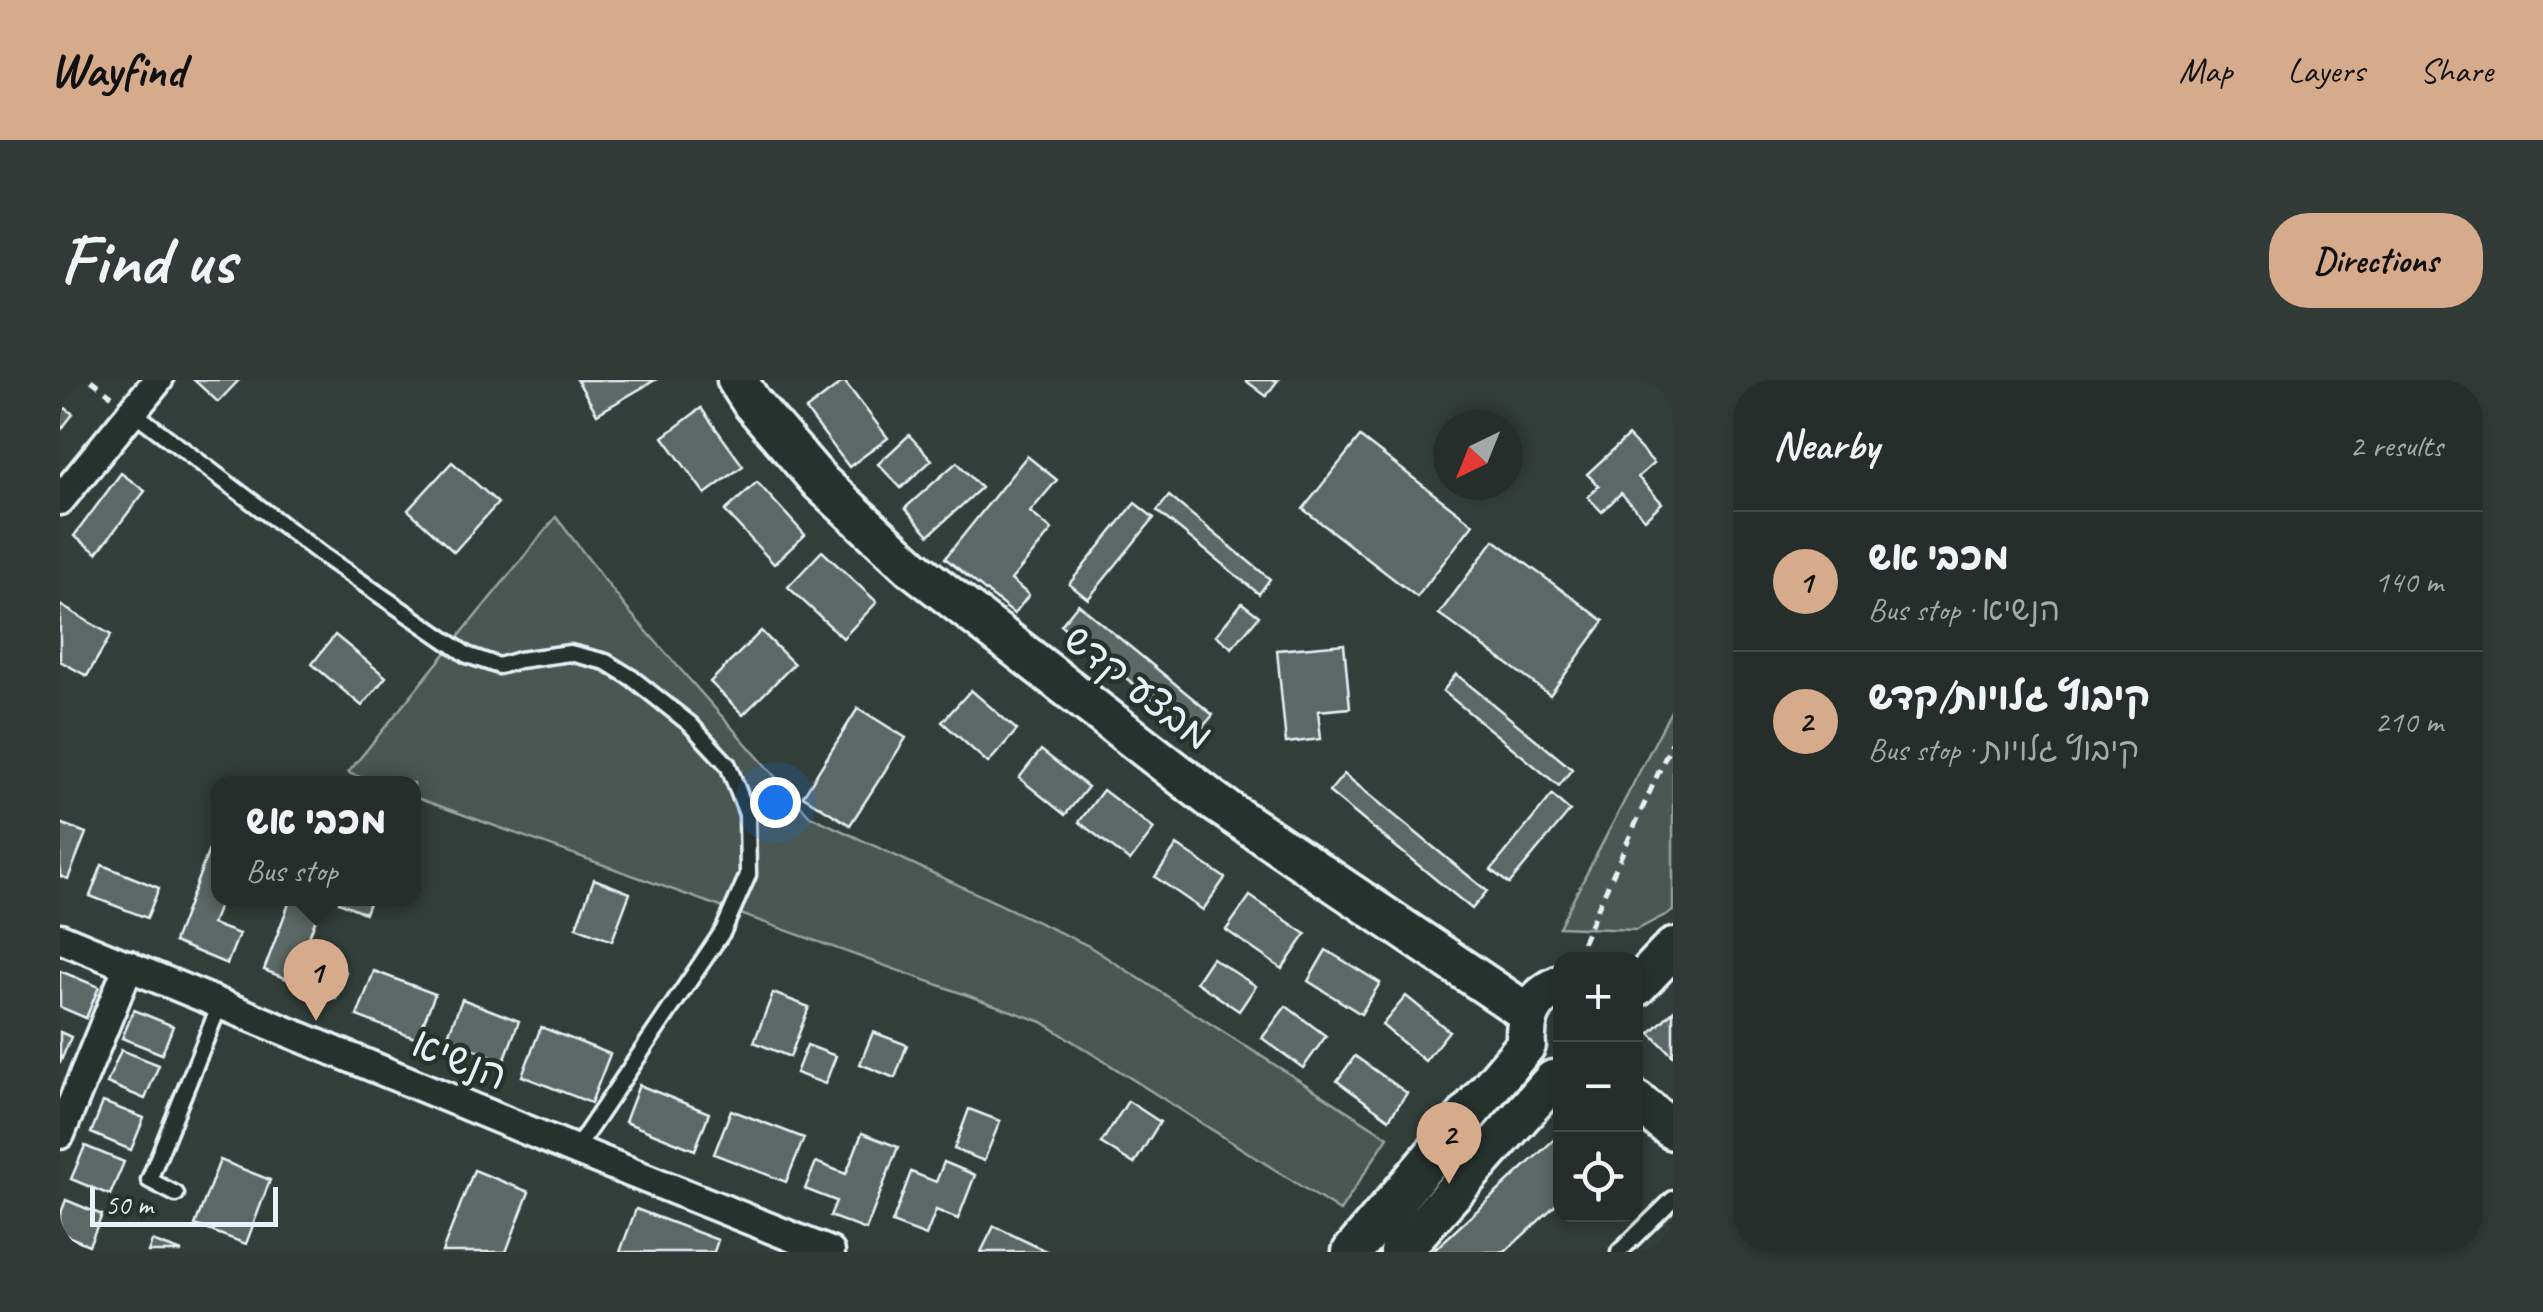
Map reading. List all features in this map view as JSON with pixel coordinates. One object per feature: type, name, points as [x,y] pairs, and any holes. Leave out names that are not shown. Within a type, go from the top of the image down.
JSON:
[{"type":"street","points":[[60,500],[158,380]]},
{"type":"street","name":"מבצע קדש","points":[[737,380],[752,404],[821,483],[912,568],[1215,802],[1528,1029],[1532,1059],[1553,1078]]},
{"type":"street","name":"הנשיא","points":[[60,938],[830,1252]]},
{"type":"street","points":[[1643,980],[1673,948]]},
{"type":"street","points":[[60,1134],[129,966]]},
{"type":"street","points":[[1352,1252],[1528,1029],[1537,1000],[1553,989]]},
{"type":"street","points":[[1400,1252],[1553,1085]]},
{"type":"street","points":[[1643,1106],[1673,1130]]},
{"type":"lane","points":[[131,411],[325,557],[467,656],[499,666],[570,654],[606,662],[690,724],[728,765],[746,814],[748,875],[724,931],[574,1150]]},
{"type":"lane","points":[[176,1194],[149,1180],[220,1004]]},
{"type":"lane","points":[[1619,1252],[1673,1199]]},
{"type":"path","points":[[1578,952],[1673,740]]},
{"type":"shaded area","points":[[556,517],[627,609],[810,816],[1087,945],[1388,1137],[1340,1211],[1042,1022],[421,800],[421,776],[348,773]]},
{"type":"shaded area","points":[[1673,707],[1673,911],[1636,930],[1559,927]]},
{"type":"building","points":[[194,380],[239,380],[218,402]]},
{"type":"building","points":[[577,380],[655,380],[597,414]]},
{"type":"building","points":[[1245,380],[1278,380],[1266,396]]},
{"type":"building","points":[[844,381],[888,438],[849,467],[806,410]]},
{"type":"building","points":[[60,404],[73,414],[60,431]]},
{"type":"building","points":[[701,408],[743,466],[705,494],[663,437]]},
{"type":"building","points":[[909,435],[932,460],[901,488],[878,464]]},
{"type":"building","points":[[1628,436],[1654,463],[1638,477],[1662,503],[1645,519],[1621,493],[1602,512],[1588,497],[1599,486],[1587,474]]},
{"type":"building","points":[[1360,437],[1433,493],[1433,500],[1442,500],[1473,524],[1417,597],[1303,509]]},
{"type":"building","points":[[1027,456],[1057,480],[1030,512],[1052,530],[1011,580],[1029,595],[1014,614],[945,558]]},
{"type":"building","points":[[452,462],[498,503],[454,552],[408,510]]},
{"type":"building","points":[[957,462],[981,488],[929,535],[905,508]]},
{"type":"building","points":[[121,473],[145,491],[97,553],[74,536]]},
{"type":"building","points":[[757,482],[805,535],[774,564],[725,511]]},
{"type":"building","points":[[1169,496],[1270,579],[1259,594],[1157,511]]},
{"type":"building","points":[[1135,503],[1154,518],[1088,599],[1069,584]]},
{"type":"building","points":[[1494,540],[1604,621],[1550,695],[1439,614]]},
{"type":"building","points":[[822,551],[877,602],[843,638],[788,587]]},
{"type":"building","points":[[1242,603],[1259,616],[1232,648],[1216,635]]},
{"type":"building","points":[[1078,604],[1213,715],[1196,735],[1061,625]]},
{"type":"building","points":[[60,605],[111,635],[87,676],[60,661]]},
{"type":"building","points":[[761,631],[794,664],[743,715],[710,682]]},
{"type":"building","points":[[335,635],[386,677],[362,706],[312,664]]},
{"type":"building","points":[[1344,644],[1350,708],[1318,711],[1321,739],[1286,743],[1277,650]]},
{"type":"building","points":[[1456,674],[1572,769],[1559,786],[1443,691]]},
{"type":"building","points":[[971,690],[1017,730],[988,763],[942,722]]},
{"type":"building","points":[[858,708],[906,738],[850,825],[803,796]]},
{"type":"building","points":[[1041,750],[1088,787],[1065,815],[1019,778]]},
{"type":"building","points":[[1344,774],[1487,891],[1472,909],[1329,792]]},
{"type":"building","points":[[1103,790],[1154,829],[1130,861],[1079,822]]},
{"type":"building","points":[[1552,795],[1570,811],[1509,884],[1491,870]]},
{"type":"building","points":[[60,823],[86,833],[68,879],[60,876]]},
{"type":"building","points":[[211,844],[211,906],[219,906],[212,924],[239,934],[227,964],[174,942]]},
{"type":"building","points":[[1177,845],[1225,878],[1203,910],[1155,877]]},
{"type":"building","points":[[102,865],[159,888],[147,918],[90,896]]},
{"type":"building","points":[[594,879],[630,893],[612,941],[576,927]]},
{"type":"building","points":[[1250,896],[1306,934],[1282,969],[1226,930]]},
{"type":"building","points":[[288,906],[321,906],[302,955],[346,972],[336,998],[264,970]]},
{"type":"building","points":[[348,906],[368,906],[365,913]]},
{"type":"building","points":[[1326,950],[1380,983],[1361,1014],[1308,981]]},
{"type":"building","points":[[1212,958],[1256,986],[1239,1011],[1196,982]]},
{"type":"building","points":[[60,971],[99,987],[86,1018],[60,1007]]},
{"type":"building","points":[[374,971],[435,994],[417,1039],[357,1016]]},
{"type":"building","points":[[773,993],[809,1007],[790,1057],[754,1042]]},
{"type":"building","points":[[1406,996],[1449,1031],[1425,1061],[1382,1025]]},
{"type":"building","points":[[462,999],[519,1021],[504,1061],[447,1038]]},
{"type":"building","points":[[1286,1006],[1326,1036],[1303,1068],[1262,1038]]},
{"type":"building","points":[[134,1010],[173,1026],[162,1054],[122,1038]]},
{"type":"building","points":[[1673,1011],[1673,1056],[1650,1033]]},
{"type":"building","points":[[541,1027],[610,1054],[591,1103],[522,1076]]},
{"type":"building","points":[[60,1032],[71,1037],[60,1063]]},
{"type":"building","points":[[873,1032],[907,1045],[895,1078],[860,1064]]},
{"type":"building","points":[[807,1045],[836,1056],[825,1084],[796,1073]]},
{"type":"building","points":[[121,1050],[159,1065],[145,1099],[107,1083]]},
{"type":"building","points":[[1355,1056],[1407,1093],[1389,1119],[1337,1081]]},
{"type":"building","points":[[639,1085],[709,1113],[695,1150],[625,1122]]},
{"type":"building","points":[[1128,1101],[1160,1122],[1134,1164],[1101,1143]]},
{"type":"building","points":[[103,1102],[144,1118],[131,1150],[91,1133]]},
{"type":"building","points":[[969,1109],[1000,1121],[984,1161],[954,1149]]},
{"type":"building","points":[[731,1110],[804,1138],[786,1182],[714,1154]]},
{"type":"building","points":[[862,1133],[898,1147],[866,1230],[830,1216],[836,1201],[805,1189],[816,1162],[846,1174]]},
{"type":"building","points":[[1553,1140],[1553,1207],[1505,1252],[1432,1252]]},
{"type":"building","points":[[85,1146],[124,1162],[110,1195],[71,1179]]},
{"type":"building","points":[[220,1160],[270,1180],[246,1244],[195,1225]]},
{"type":"building","points":[[944,1162],[975,1175],[958,1219],[936,1210],[926,1236],[892,1223],[911,1172],[936,1182]]},
{"type":"building","points":[[474,1170],[529,1192],[506,1252],[442,1252]]},
{"type":"building","points":[[66,1200],[102,1215],[89,1245],[60,1233],[60,1215]]},
{"type":"building","points":[[636,1209],[718,1240],[714,1252],[620,1252]]},
{"type":"building","points":[[994,1226],[1048,1252],[981,1252]]},
{"type":"building","points":[[152,1241],[182,1252],[148,1252]]},
{"type":"place","name":"מכבי אש","points":[[316,1021]]},
{"type":"place","name":"קיבוץ גלויות/קדש","points":[[1449,1184]]}]
